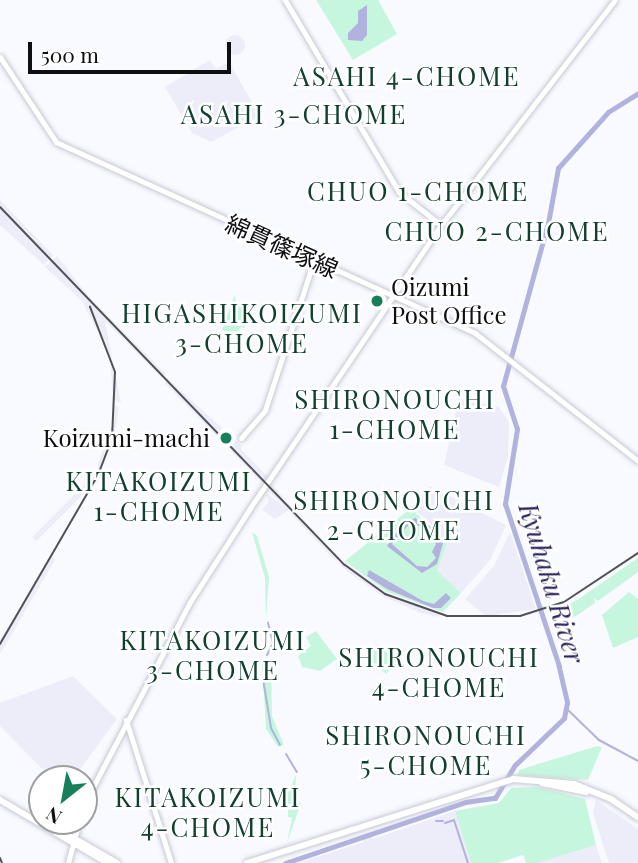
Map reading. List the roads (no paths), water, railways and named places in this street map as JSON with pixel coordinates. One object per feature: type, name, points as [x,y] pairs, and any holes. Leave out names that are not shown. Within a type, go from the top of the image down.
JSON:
[{"type":"highway","points":[[247,863],[513,781],[551,779],[579,785],[638,817]]},
{"type":"highway","points":[[513,781],[551,784],[582,791],[638,823]]},
{"type":"highway","points":[[258,863],[503,783]]},
{"type":"highway","points":[[0,798],[28,812]]},
{"type":"highway","points":[[0,798],[117,863]]},
{"type":"highway","points":[[65,835],[108,863]]},
{"type":"main road","points":[[285,0],[400,192],[441,225]]},
{"type":"main road","points":[[98,776],[197,590],[441,225],[615,0]]},
{"type":"main road","name":"綿貫篠塚線","points":[[0,57],[52,139],[475,333],[638,461]]},
{"type":"main road","points":[[241,438],[265,410],[314,260]]},
{"type":"main road","points":[[126,720],[171,863]]},
{"type":"main road","points":[[68,863],[76,835]]},
{"type":"water","points":[[367,5],[367,35],[362,41],[348,40],[348,33],[358,23],[358,11]]},
{"type":"water","points":[[415,518],[429,525],[443,543],[437,564],[422,573],[387,546],[401,527]],"holes":[[[411,522],[426,529],[436,544],[432,552],[436,558],[427,567],[417,566],[392,544]]]},
{"type":"water","points":[[369,570],[423,601],[434,604],[446,593],[451,598],[441,608],[433,608],[387,589],[367,576]]},
{"type":"waterway","name":"Kyuhaku River","points":[[285,863],[465,802],[495,798],[515,765],[564,718],[567,702],[559,666],[505,504],[517,429],[503,386],[548,223],[558,168],[608,112],[638,93]]},
{"type":"waterway","points":[[267,655],[273,643],[268,623]]},
{"type":"waterway","points":[[263,679],[271,728],[280,745]]},
{"type":"waterway","points":[[568,710],[599,740],[638,761]]},
{"type":"waterway","points":[[286,754],[297,772]]},
{"type":"waterway","points":[[445,823],[454,820],[468,863]]},
{"type":"waterway","points":[[436,821],[443,821]]},
{"type":"railway","points":[[0,207],[345,565],[385,594],[447,616],[520,616],[564,602],[638,553]]},
{"type":"railway","points":[[0,644],[98,475],[112,438],[115,372],[90,307]]},
{"type":"railway","points":[[0,858],[2,863]]},
{"type":"place","name":"Oizumi Post Office","points":[[377,301]]},
{"type":"place","name":"Koizumi-machi","points":[[226,438]]},
{"type":"district","name":"ASAHI 4-CHOME","points":[[407,76]]},
{"type":"district","name":"ASAHI 3-CHOME","points":[[294,114]]},
{"type":"district","name":"CHUO 1-CHOME","points":[[418,191]]},
{"type":"district","name":"CHUO 2-CHOME","points":[[497,231]]},
{"type":"district","name":"HIGASHIKOIZUMI 3-CHOME","points":[[242,328]]},
{"type":"district","name":"SHIRONOUCHI 1-CHOME","points":[[395,414]]},
{"type":"district","name":"KITAKOIZUMI 1-CHOME","points":[[159,496]]},
{"type":"district","name":"SHIRONOUCHI 2-CHOME","points":[[394,515]]},
{"type":"district","name":"KITAKOIZUMI 3-CHOME","points":[[213,655]]},
{"type":"district","name":"SHIRONOUCHI 4-CHOME","points":[[439,672]]},
{"type":"district","name":"SHIRONOUCHI 5-CHOME","points":[[426,750]]},
{"type":"district","name":"KITAKOIZUMI 4-CHOME","points":[[208,812]]}]
